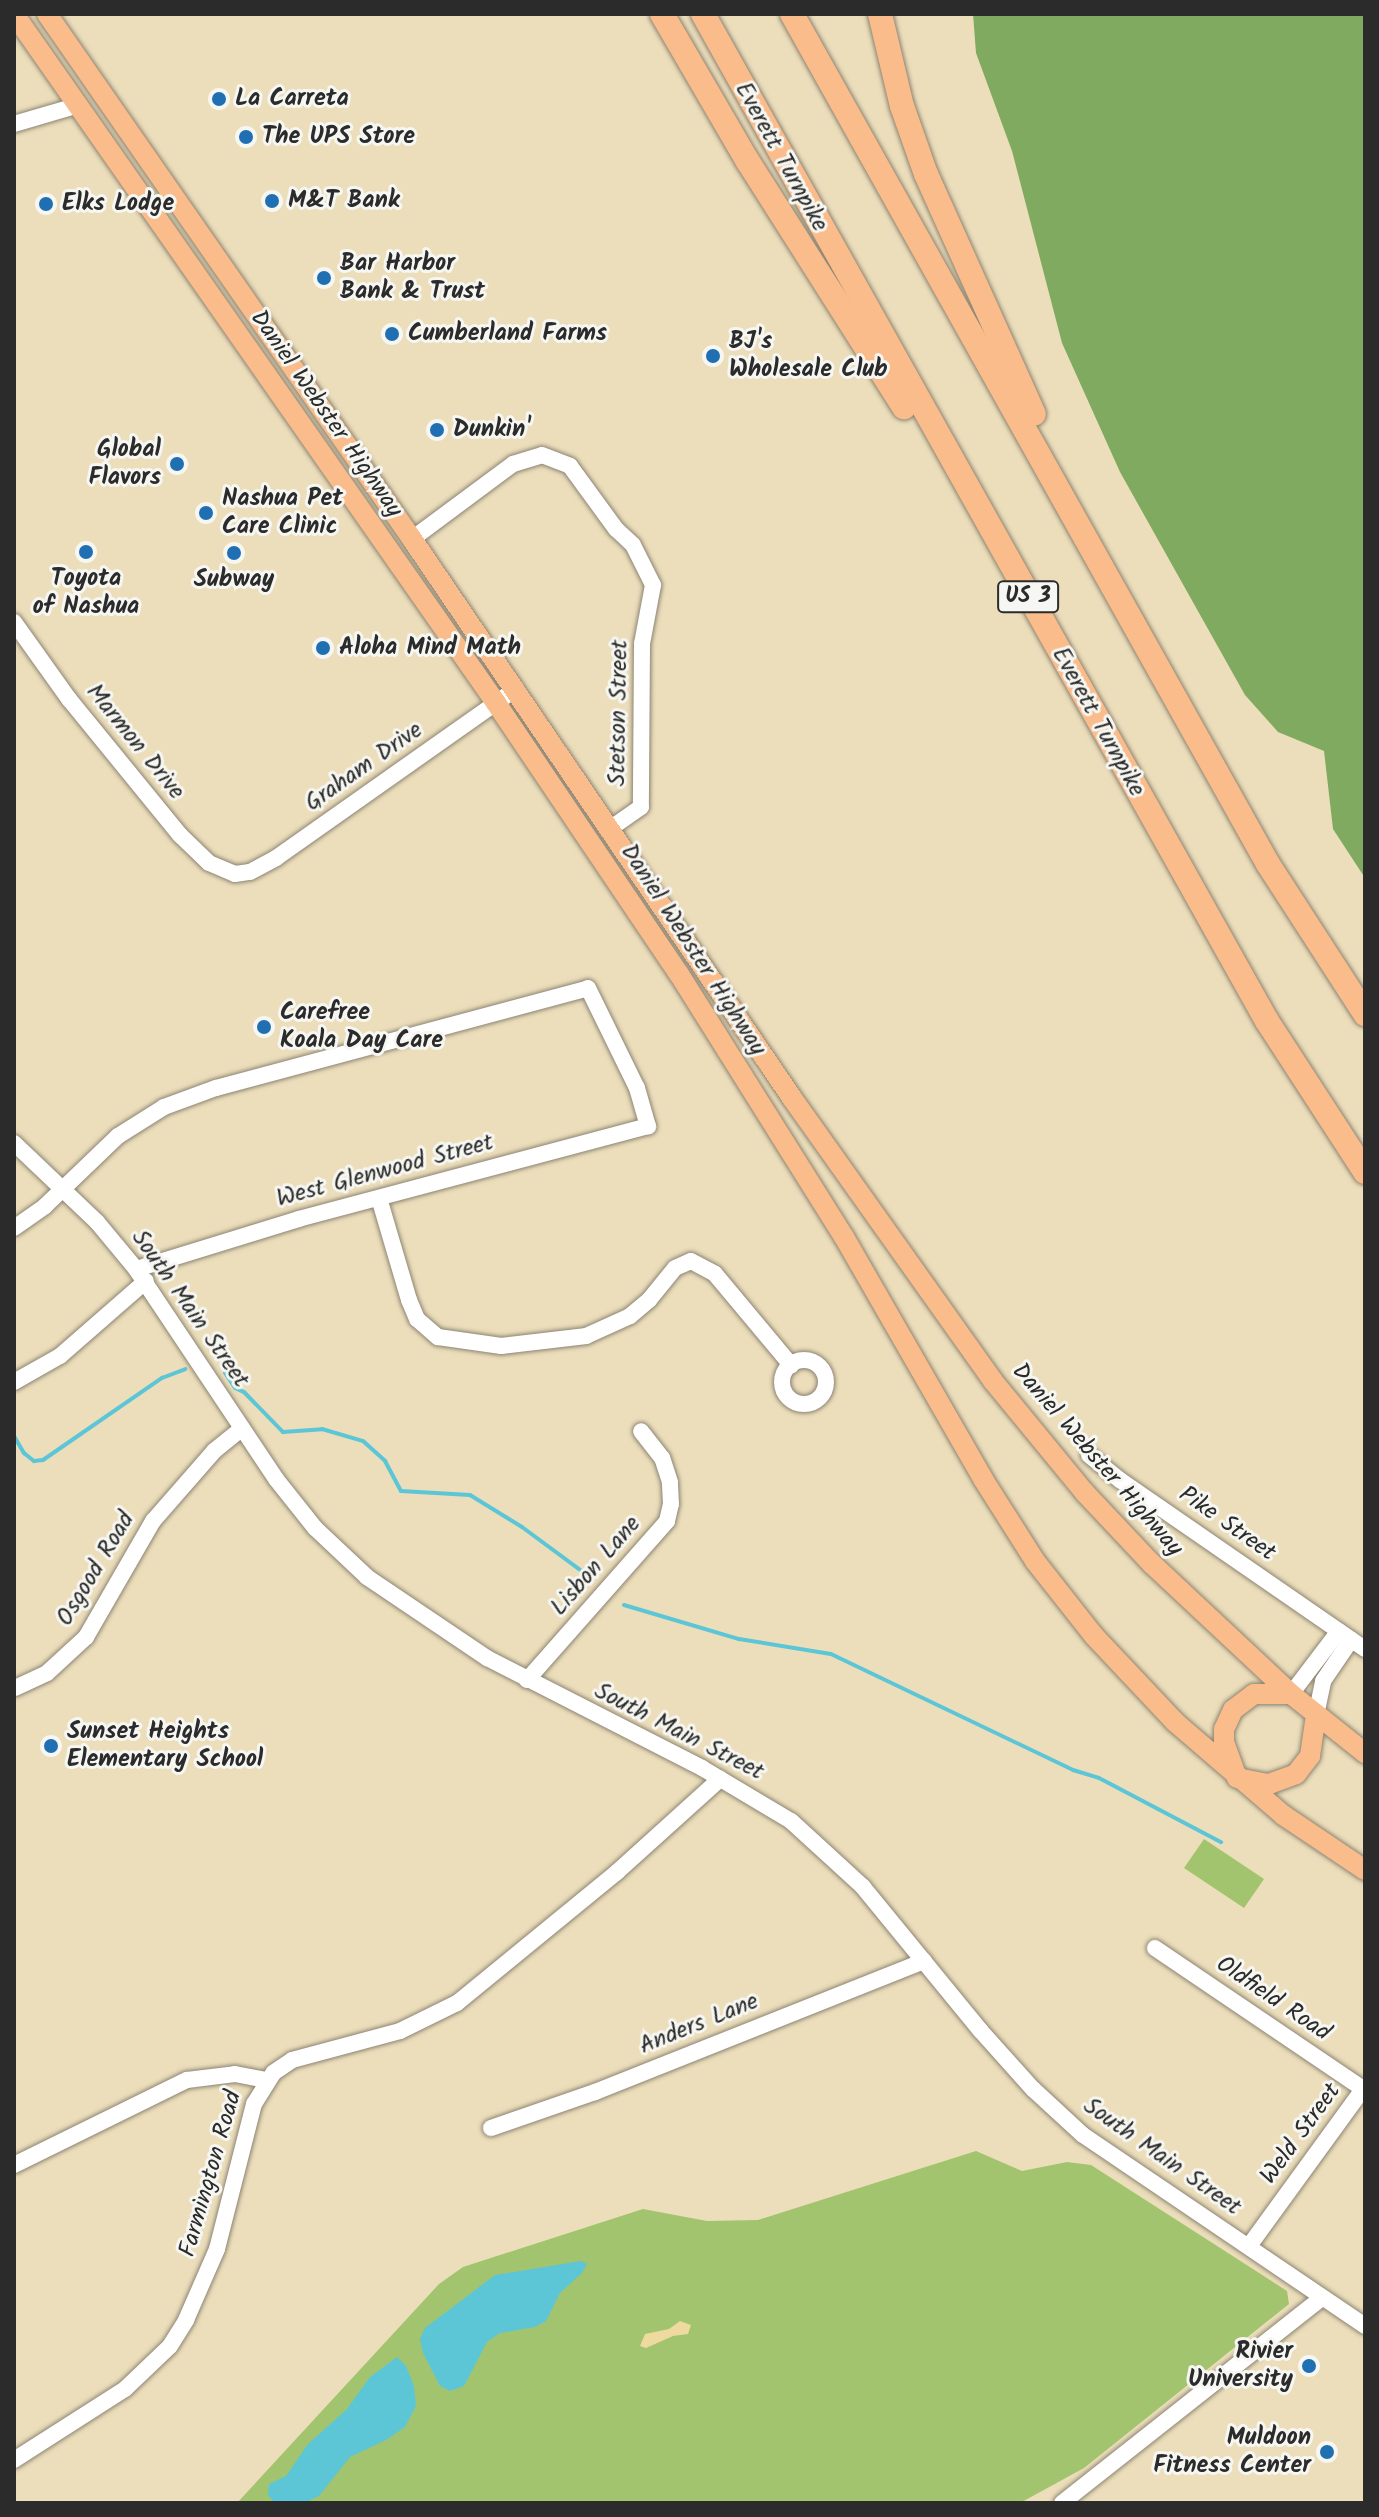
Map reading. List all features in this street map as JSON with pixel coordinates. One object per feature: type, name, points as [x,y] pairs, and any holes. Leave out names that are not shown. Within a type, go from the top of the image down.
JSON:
[{"type":"highway","points":[[662,14],[740,148],[1055,646]]},
{"type":"highway","name":"Everett Turnpike","points":[[703,14],[1273,1032],[1365,1172]]},
{"type":"highway","points":[[792,14],[1050,469],[1280,885],[1365,1014]]},
{"type":"highway","points":[[880,14],[902,106],[926,174],[1046,440],[1050,469]]},
{"type":"main road","name":"Daniel Webster Highway","points":[[14,14],[496,703],[722,1039],[1035,1561],[1125,1671],[1237,1778],[1302,1829],[1365,1870]]},
{"type":"main road","name":"Daniel Webster Highway","points":[[47,14],[516,689],[792,1098],[1015,1410],[1134,1546],[1291,1694],[1365,1753]]},
{"type":"main road","points":[[1291,1694],[1254,1694],[1233,1710],[1224,1729],[1224,1742],[1237,1778],[1269,1784],[1296,1774],[1313,1748],[1316,1715]]},
{"type":"street","points":[[14,124],[79,105]]},
{"type":"street","name":"Stetson Street","points":[[412,539],[513,464],[542,455],[557,458],[570,466],[616,529],[633,545],[653,585],[642,644],[641,807],[611,828]]},
{"type":"street","name":"Marmon Drive","points":[[14,622],[69,699],[180,835],[209,863],[235,874]]},
{"type":"street","name":"Graham Drive","points":[[235,874],[250,872],[276,858],[516,689]]},
{"type":"street","name":"West Glenwood Street","points":[[63,1188],[140,1120],[189,1097],[588,988],[637,1088],[648,1126],[379,1198],[141,1275]]},
{"type":"street","name":"South Main Street","points":[[14,1143],[63,1188],[141,1275],[295,1504],[367,1577],[426,1619],[527,1680],[768,1805],[816,1841],[863,1887],[1005,2058],[1083,2135],[1365,2326]]},
{"type":"street","points":[[14,1228],[63,1188]]},
{"type":"street","points":[[379,1198],[417,1319],[438,1337],[501,1346],[586,1336],[630,1316],[649,1300],[675,1268],[691,1261],[715,1274],[791,1365]]},
{"type":"street","points":[[14,1382],[60,1356],[141,1275]]},
{"type":"street","name":"Osgood Road","points":[[15,1688],[47,1673],[86,1637],[153,1521],[214,1451],[242,1428]]},
{"type":"street","name":"Lisbon Lane","points":[[527,1680],[639,1557],[667,1521],[671,1504],[670,1482],[662,1458],[641,1431]]},
{"type":"street","name":"Pike Street","points":[[1089,1455],[1120,1480],[1352,1640]]},
{"type":"street","points":[[1291,1694],[1352,1640]]},
{"type":"street","points":[[1316,1715],[1323,1681],[1352,1640]]},
{"type":"street","name":"Farmington Road","points":[[14,2460],[125,2389],[170,2346],[186,2320],[217,2249],[254,2104],[265,2080],[292,2060],[400,2031],[457,2003],[607,1881],[720,1779]]},
{"type":"street","name":"Oldfield Road","points":[[1155,1948],[1364,2089]]},
{"type":"street","name":"Anders Lane","points":[[491,2128],[595,2092],[924,1961]]},
{"type":"street","points":[[14,2165],[187,2080],[235,2074],[265,2080]]},
{"type":"street","name":"Weld Street","points":[[1249,2246],[1364,2089]]},
{"type":"street","points":[[1062,2503],[1322,2298]]},
{"type":"green space","points":[[973,14],[1365,14],[1365,878],[1333,829],[1324,751],[1278,732],[1245,695],[1120,472],[1062,343],[1012,151],[976,53]]},
{"type":"green space","points":[[1204,1839],[1264,1879],[1244,1908],[1184,1868]]},
{"type":"green space","points":[[976,2151],[1022,2171],[1067,2162],[1091,2165],[1287,2291],[1289,2304],[1084,2468],[1020,2503],[237,2503],[439,2284],[463,2267],[643,2209],[707,2221],[758,2220]]},
{"type":"sand","points":[[680,2321],[691,2325],[688,2334],[673,2336],[646,2348],[640,2346],[645,2334],[669,2329]]},
{"type":"water","points":[[581,2261],[587,2264],[582,2273],[560,2293],[546,2321],[535,2327],[500,2333],[487,2342],[464,2386],[450,2391],[440,2386],[423,2353],[420,2339],[425,2328],[495,2275]]},
{"type":"water","points":[[397,2357],[406,2366],[414,2386],[416,2406],[405,2427],[350,2457],[319,2496],[304,2503],[275,2503],[268,2495],[269,2484],[286,2476],[308,2444],[347,2409],[370,2377]]},
{"type":"waterway","points":[[14,1436],[24,1453],[34,1461],[43,1460],[162,1378],[185,1369]]},
{"type":"waterway","points":[[225,1373],[235,1388],[244,1392],[283,1432],[322,1429],[363,1441],[385,1461],[401,1491],[470,1495],[522,1527],[587,1575]]},
{"type":"waterway","points":[[624,1605],[739,1639],[831,1654],[1073,1770],[1099,1778],[1221,1842]]},
{"type":"place","name":"La Carreta","points":[[219,99]]},
{"type":"place","name":"The UPS Store","points":[[246,137]]},
{"type":"place","name":"M&T Bank","points":[[272,201]]},
{"type":"place","name":"Elks Lodge","points":[[46,204]]},
{"type":"place","name":"Bar Harbor Bank & Trust","points":[[324,278]]},
{"type":"place","name":"Cumberland Farms","points":[[392,334]]},
{"type":"place","name":"BJ's Wholesale Club","points":[[713,356]]},
{"type":"place","name":"Dunkin'","points":[[437,430]]},
{"type":"place","name":"Global Flavors","points":[[177,464]]},
{"type":"place","name":"Nashua Pet Care Clinic","points":[[206,513]]},
{"type":"place","name":"Toyota of Nashua","points":[[86,552]]},
{"type":"place","name":"Subway","points":[[234,553]]},
{"type":"place","name":"Aloha Mind Math","points":[[323,648]]},
{"type":"place","name":"Carefree Koala Day Care","points":[[264,1027]]},
{"type":"place","name":"Sunset Heights Elementary School","points":[[51,1746]]},
{"type":"place","name":"Rivier University","points":[[1309,2366]]},
{"type":"place","name":"Muldoon Fitness Center","points":[[1327,2452]]}]
